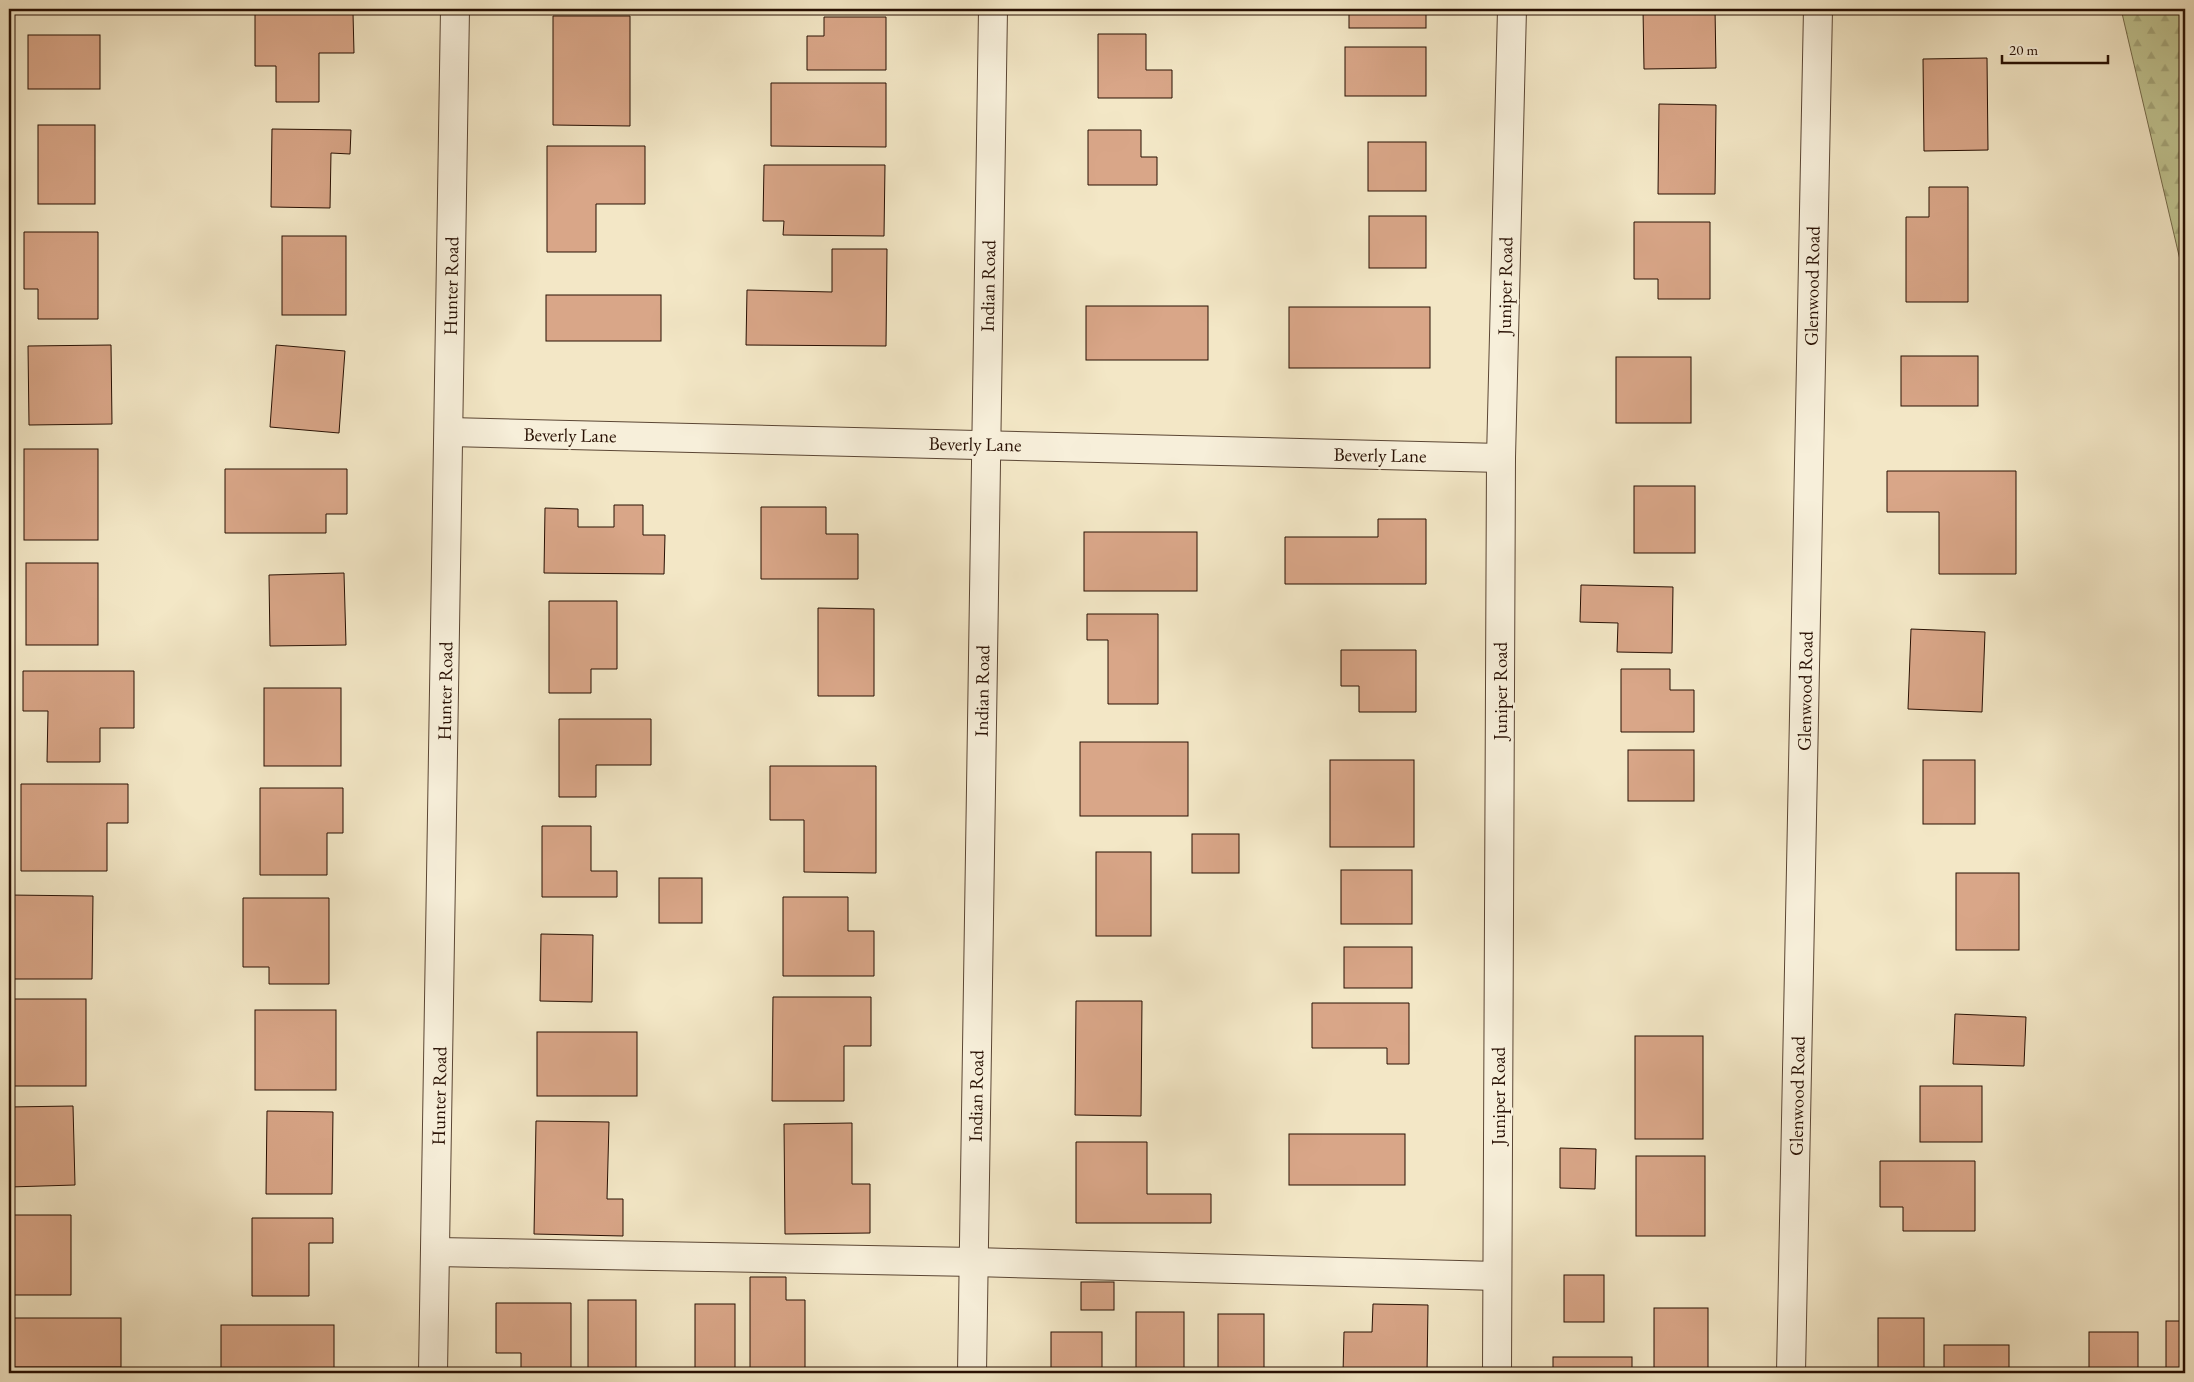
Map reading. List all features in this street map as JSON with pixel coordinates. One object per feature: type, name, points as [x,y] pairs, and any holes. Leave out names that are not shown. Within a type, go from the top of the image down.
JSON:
[{"type":"street","name":"Hunter Road","points":[[433,1373],[455,9]]},
{"type":"street","name":"Indian Road","points":[[972,1373],[993,9]]},
{"type":"street","name":"Juniper Road","points":[[1497,1373],[1501,458],[1512,9]]},
{"type":"street","name":"Glenwood Road","points":[[1791,1373],[1818,9]]},
{"type":"street","name":"Beverly Lane","points":[[449,432],[1501,458]]},
{"type":"street","points":[[436,1252],[974,1262],[1497,1276]]},
{"type":"green space","points":[[2121,9],[2185,9],[2185,281]]},
{"type":"building","points":[[1349,9],[1426,9],[1426,28],[1349,28]]},
{"type":"building","points":[[1643,9],[1715,9],[1716,68],[1644,69]]},
{"type":"building","points":[[255,13],[353,13],[354,53],[319,53],[319,102],[276,102],[276,66],[255,66]]},
{"type":"building","points":[[553,16],[630,16],[630,126],[553,125]]},
{"type":"building","points":[[824,17],[886,17],[886,70],[807,70],[807,36],[824,36]]},
{"type":"building","points":[[1098,34],[1146,34],[1146,70],[1172,70],[1172,98],[1098,98]]},
{"type":"building","points":[[28,35],[100,35],[100,89],[28,89]]},
{"type":"building","points":[[1345,47],[1426,47],[1426,96],[1345,96]]},
{"type":"building","points":[[1987,58],[1988,150],[1924,151],[1923,59]]},
{"type":"building","points":[[771,83],[886,83],[886,147],[771,146]]},
{"type":"building","points":[[1659,104],[1716,105],[1715,194],[1658,194]]},
{"type":"building","points":[[38,125],[95,125],[95,204],[38,204]]},
{"type":"building","points":[[272,129],[351,130],[350,154],[331,153],[330,208],[271,207]]},
{"type":"building","points":[[1088,130],[1141,130],[1141,157],[1157,157],[1157,185],[1088,185]]},
{"type":"building","points":[[1368,142],[1426,142],[1426,191],[1368,191]]},
{"type":"building","points":[[547,146],[645,146],[645,204],[596,204],[596,252],[547,252]]},
{"type":"building","points":[[764,165],[885,165],[884,236],[783,235],[784,221],[763,221]]},
{"type":"building","points":[[1929,187],[1968,187],[1968,302],[1906,302],[1906,217],[1929,217]]},
{"type":"building","points":[[1369,216],[1426,216],[1426,268],[1369,268]]},
{"type":"building","points":[[1634,222],[1710,222],[1710,299],[1658,299],[1658,279],[1634,279]]},
{"type":"building","points":[[24,232],[98,232],[98,319],[38,319],[38,289],[24,289]]},
{"type":"building","points":[[282,236],[346,236],[346,315],[282,315]]},
{"type":"building","points":[[832,249],[887,249],[886,346],[746,345],[747,290],[832,292]]},
{"type":"building","points":[[546,295],[661,295],[661,341],[546,341]]},
{"type":"building","points":[[1086,306],[1208,306],[1208,360],[1086,360]]},
{"type":"building","points":[[1289,307],[1430,307],[1430,368],[1289,368]]},
{"type":"building","points":[[111,345],[112,424],[29,425],[28,346]]},
{"type":"building","points":[[276,345],[345,351],[339,433],[270,427]]},
{"type":"building","points":[[1901,356],[1978,356],[1978,406],[1901,406]]},
{"type":"building","points":[[1616,357],[1691,357],[1691,423],[1616,423]]},
{"type":"building","points":[[24,449],[98,449],[98,540],[24,540]]},
{"type":"building","points":[[225,469],[347,469],[347,514],[326,514],[326,533],[225,533]]},
{"type":"building","points":[[1887,471],[2016,471],[2016,574],[1939,574],[1939,512],[1887,512]]},
{"type":"building","points":[[1634,486],[1695,486],[1695,553],[1634,553]]},
{"type":"building","points":[[614,505],[643,505],[643,535],[665,535],[664,574],[544,573],[545,508],[578,509],[578,527],[614,527]]},
{"type":"building","points":[[761,507],[826,507],[826,534],[858,534],[858,579],[761,579]]},
{"type":"building","points":[[1378,519],[1426,519],[1426,584],[1285,584],[1285,537],[1378,537]]},
{"type":"building","points":[[1084,532],[1197,532],[1197,591],[1084,591]]},
{"type":"building","points":[[26,563],[98,563],[98,645],[26,645]]},
{"type":"building","points":[[344,573],[346,645],[270,646],[269,575]]},
{"type":"building","points":[[1581,585],[1673,587],[1672,653],[1617,652],[1618,623],[1580,622]]},
{"type":"building","points":[[549,601],[617,601],[617,669],[591,669],[591,693],[549,693]]},
{"type":"building","points":[[818,608],[874,609],[874,696],[818,696]]},
{"type":"building","points":[[1087,614],[1158,614],[1158,704],[1108,704],[1108,640],[1087,640]]},
{"type":"building","points":[[1911,629],[1985,632],[1982,712],[1908,709]]},
{"type":"building","points":[[1341,650],[1416,650],[1416,712],[1359,712],[1359,686],[1341,686]]},
{"type":"building","points":[[1621,669],[1670,669],[1670,690],[1694,690],[1694,732],[1621,732]]},
{"type":"building","points":[[23,671],[134,671],[134,728],[100,728],[100,762],[47,762],[48,711],[23,711]]},
{"type":"building","points":[[264,688],[341,688],[341,766],[264,766]]},
{"type":"building","points":[[559,719],[651,719],[651,765],[596,765],[596,797],[559,797]]},
{"type":"building","points":[[1080,742],[1188,742],[1188,816],[1080,816]]},
{"type":"building","points":[[1628,750],[1694,750],[1694,801],[1628,801]]},
{"type":"building","points":[[1330,760],[1414,760],[1414,847],[1330,847]]},
{"type":"building","points":[[1923,760],[1975,760],[1975,824],[1923,824]]},
{"type":"building","points":[[770,766],[876,766],[876,873],[804,872],[804,820],[770,820]]},
{"type":"building","points":[[21,784],[128,784],[128,823],[107,823],[107,871],[21,871]]},
{"type":"building","points":[[260,788],[343,788],[343,833],[327,833],[327,875],[260,875]]},
{"type":"building","points":[[542,826],[591,826],[591,871],[617,871],[617,897],[542,897]]},
{"type":"building","points":[[1192,834],[1239,834],[1239,873],[1192,873]]},
{"type":"building","points":[[1096,852],[1151,852],[1151,936],[1096,936]]},
{"type":"building","points":[[1341,870],[1412,870],[1412,924],[1341,924]]},
{"type":"building","points":[[1956,873],[2019,873],[2019,950],[1956,950]]},
{"type":"building","points":[[659,878],[702,878],[702,923],[659,923]]},
{"type":"building","points":[[9,895],[93,896],[92,979],[9,979]]},
{"type":"building","points":[[783,897],[848,897],[848,931],[874,931],[874,976],[783,976]]},
{"type":"building","points":[[243,898],[329,898],[329,984],[269,984],[269,967],[243,967]]},
{"type":"building","points":[[541,934],[593,935],[592,1002],[540,1001]]},
{"type":"building","points":[[1344,947],[1412,947],[1412,988],[1344,988]]},
{"type":"building","points":[[773,997],[871,997],[871,1046],[844,1046],[844,1101],[772,1101]]},
{"type":"building","points":[[9,999],[86,999],[86,1086],[9,1086]]},
{"type":"building","points":[[1076,1001],[1142,1001],[1141,1116],[1075,1115]]},
{"type":"building","points":[[1312,1003],[1409,1003],[1409,1064],[1387,1064],[1387,1048],[1312,1048]]},
{"type":"building","points":[[255,1010],[336,1010],[336,1090],[255,1090]]},
{"type":"building","points":[[1955,1014],[2026,1017],[2024,1066],[1953,1064]]},
{"type":"building","points":[[537,1032],[637,1032],[637,1096],[537,1096]]},
{"type":"building","points":[[1635,1036],[1703,1036],[1703,1139],[1635,1139]]},
{"type":"building","points":[[1920,1086],[1982,1086],[1982,1142],[1920,1142]]},
{"type":"building","points":[[73,1106],[75,1185],[9,1187],[9,1107]]},
{"type":"building","points":[[267,1111],[333,1112],[332,1194],[266,1194]]},
{"type":"building","points":[[536,1121],[609,1122],[607,1199],[623,1199],[623,1236],[534,1234]]},
{"type":"building","points":[[852,1123],[852,1184],[870,1184],[870,1233],[785,1234],[784,1124]]},
{"type":"building","points":[[1289,1134],[1405,1134],[1405,1185],[1289,1185]]},
{"type":"building","points":[[1076,1142],[1147,1142],[1147,1194],[1211,1194],[1211,1223],[1076,1223]]},
{"type":"building","points":[[1560,1148],[1596,1149],[1595,1189],[1560,1188]]},
{"type":"building","points":[[1636,1156],[1705,1156],[1705,1236],[1636,1236]]},
{"type":"building","points":[[1880,1161],[1975,1161],[1975,1231],[1903,1231],[1903,1207],[1880,1207]]},
{"type":"building","points":[[11,1215],[71,1215],[71,1295],[9,1295]]},
{"type":"building","points":[[252,1218],[333,1218],[333,1243],[309,1243],[309,1296],[252,1296]]},
{"type":"building","points":[[1564,1275],[1604,1275],[1604,1322],[1564,1322]]},
{"type":"building","points":[[750,1277],[786,1277],[786,1300],[805,1300],[805,1373],[750,1373]]},
{"type":"building","points":[[1081,1282],[1114,1282],[1114,1310],[1081,1310]]},
{"type":"building","points":[[588,1300],[636,1300],[636,1373],[588,1373]]},
{"type":"building","points":[[496,1303],[571,1303],[571,1373],[521,1373],[521,1353],[496,1353]]},
{"type":"building","points":[[695,1304],[735,1304],[735,1373],[695,1373]]},
{"type":"building","points":[[1373,1304],[1428,1305],[1427,1373],[1343,1373],[1344,1332],[1372,1332]]},
{"type":"building","points":[[1654,1308],[1708,1308],[1708,1373],[1654,1373]]},
{"type":"building","points":[[1136,1312],[1184,1312],[1184,1373],[1136,1373]]},
{"type":"building","points":[[1218,1314],[1264,1314],[1264,1373],[1218,1373]]},
{"type":"building","points":[[9,1318],[121,1318],[121,1367],[9,1367]]},
{"type":"building","points":[[1878,1318],[1924,1318],[1924,1373],[1878,1373]]},
{"type":"building","points":[[2166,1321],[2185,1321],[2185,1373],[2166,1373]]},
{"type":"building","points":[[221,1325],[334,1325],[334,1373],[221,1373]]},
{"type":"building","points":[[1051,1332],[1102,1332],[1102,1373],[1051,1373]]},
{"type":"building","points":[[2089,1332],[2138,1332],[2138,1373],[2089,1373]]},
{"type":"building","points":[[1944,1345],[2009,1345],[2009,1373],[1944,1373]]},
{"type":"building","points":[[1553,1357],[1632,1357],[1632,1373],[1553,1373]]}]
